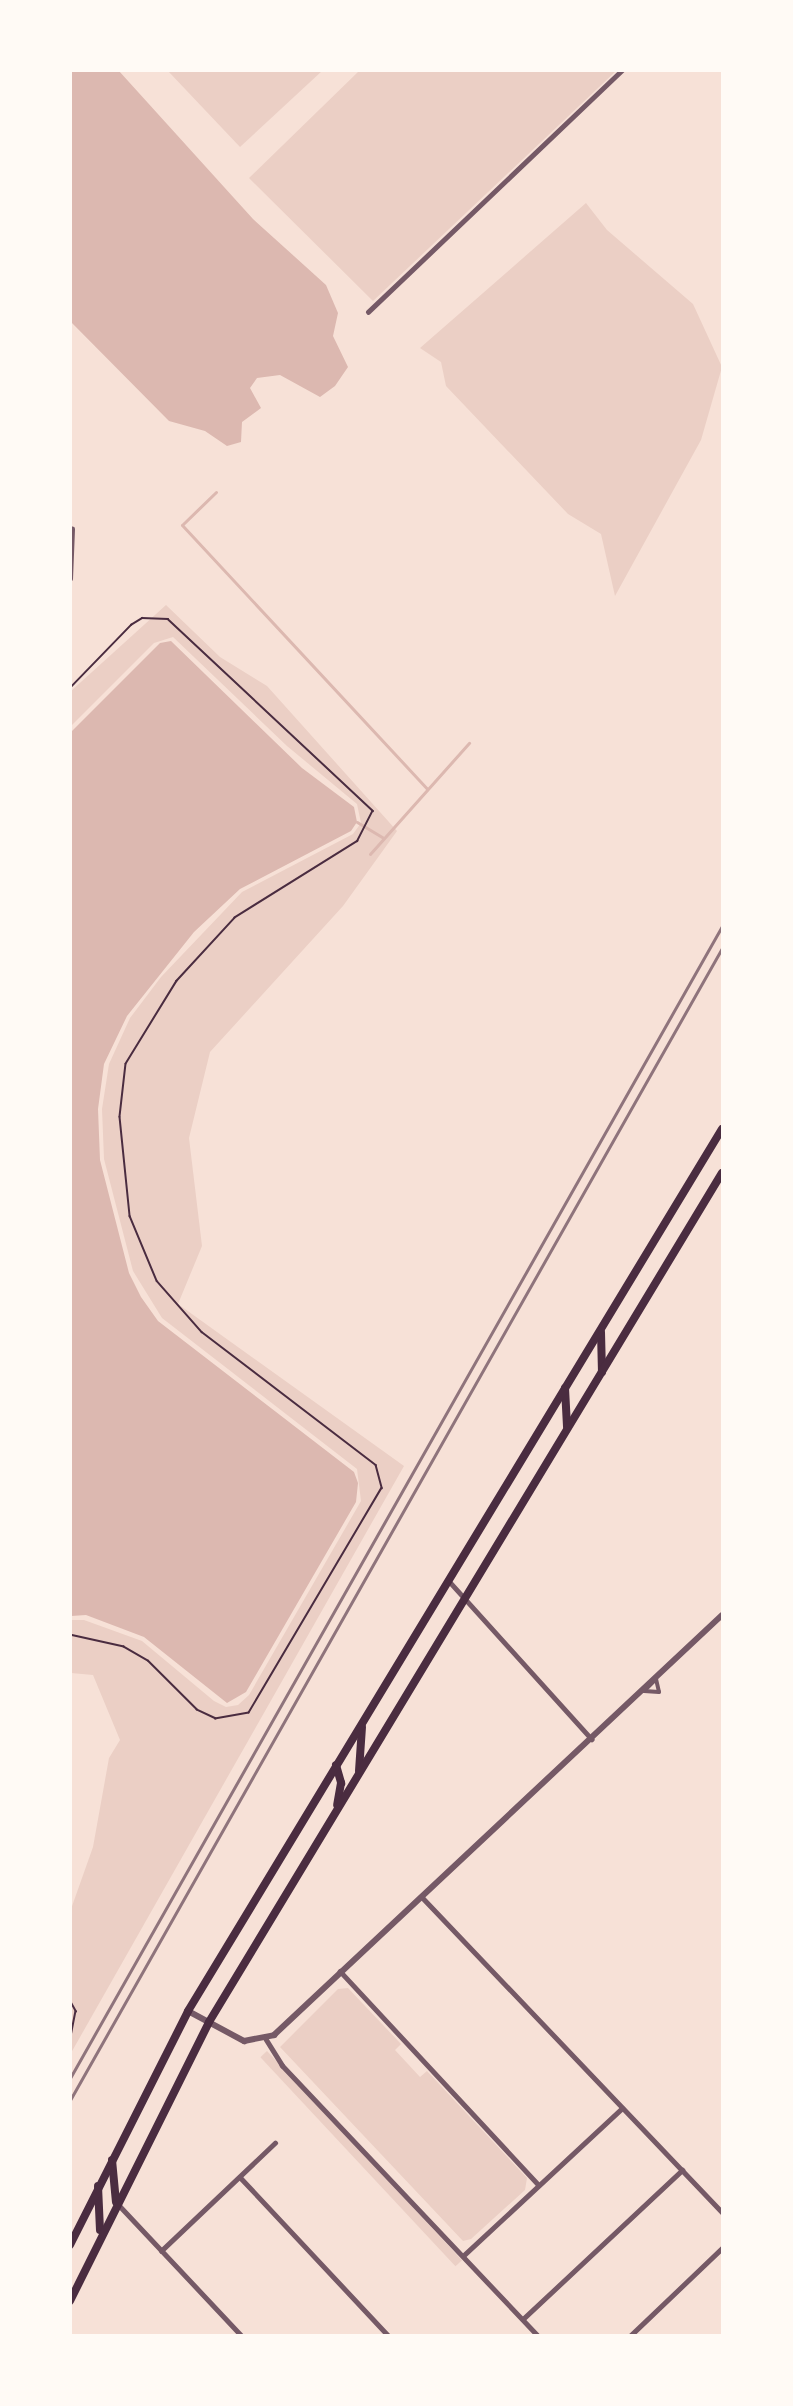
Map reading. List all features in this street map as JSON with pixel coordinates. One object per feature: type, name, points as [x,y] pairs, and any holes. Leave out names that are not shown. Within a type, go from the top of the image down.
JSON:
[{"type":"main road","points":[[70,2245],[98,2185],[188,2011],[723,1129]]},
{"type":"main road","points":[[70,2301],[116,2202],[209,2022],[723,1173]]},
{"type":"main road","points":[[602,1327],[602,1372]]},
{"type":"main road","points":[[565,1388],[567,1429]]},
{"type":"main road","points":[[359,1771],[356,1754],[363,1720]]},
{"type":"main road","points":[[336,1765],[340,1783],[336,1809]]},
{"type":"main road","points":[[112,2158],[116,2202]]},
{"type":"main road","points":[[98,2185],[99,2238]]},
{"type":"street","points":[[368,312],[622,70]]},
{"type":"street","points":[[70,579],[72,529]]},
{"type":"street","points":[[448,1581],[592,1739]]},
{"type":"street","points":[[188,2011],[244,2041],[266,2039],[274,2035],[723,1615]]},
{"type":"street","points":[[422,1897],[723,2212]]},
{"type":"street","points":[[340,1971],[539,2185]]},
{"type":"street","points":[[266,2039],[282,2065],[538,2336]]},
{"type":"street","points":[[463,2256],[622,2108]]},
{"type":"street","points":[[161,2251],[275,2143]]},
{"type":"street","points":[[523,2319],[682,2170]]},
{"type":"street","points":[[240,2177],[389,2336]]},
{"type":"street","points":[[116,2202],[242,2336]]},
{"type":"street","points":[[630,2336],[723,2248]]},
{"type":"path","points":[[70,688],[131,626],[142,618],[168,619],[369,801],[373,819],[364,833],[344,853],[235,918],[177,981],[126,1064],[120,1117],[130,1216],[157,1281],[202,1332],[376,1465],[382,1488],[376,1504],[261,1700],[236,1719],[216,1719],[197,1710],[148,1661],[124,1647],[70,1635]]},
{"type":"path","points":[[70,2000],[76,2011],[70,2041]]},
{"type":"shaded area","points":[[70,71],[119,71],[253,219],[326,285],[338,313],[333,336],[348,367],[335,386],[320,397],[280,375],[257,378],[250,388],[261,408],[242,422],[241,442],[227,446],[205,431],[169,421],[71,322]]},
{"type":"shaded area","points":[[168,71],[322,71],[240,147]]},
{"type":"shaded area","points":[[359,71],[616,71],[373,301],[249,178]]},
{"type":"shaded area","points":[[586,203],[607,230],[693,304],[722,367],[701,440],[615,596],[601,534],[568,514],[446,386],[441,362],[420,348]]},
{"type":"shaded area","points":[[166,605],[220,657],[267,686],[397,831],[343,906],[210,1052],[189,1138],[202,1246],[178,1304],[404,1466],[71,2053],[71,1909],[93,1847],[109,1758],[120,1740],[93,1675],[71,1673],[71,1620],[84,1620],[142,1641],[214,1701],[226,1707],[238,1705],[249,1695],[361,1501],[357,1469],[162,1318],[133,1271],[104,1159],[102,1109],[109,1064],[130,1018],[161,977],[242,892],[353,834],[361,823],[357,804],[287,746],[173,637],[154,643],[71,726],[71,691]]},
{"type":"shaded area","points":[[171,641],[302,768],[354,807],[357,822],[351,831],[240,889],[194,932],[127,1016],[104,1064],[98,1109],[100,1160],[129,1273],[141,1297],[158,1321],[354,1472],[358,1483],[356,1502],[246,1692],[227,1703],[144,1637],[86,1615],[71,1616],[71,732],[160,643]]},
{"type":"shaded area","points":[[348,1988],[401,2044],[395,2050],[420,2077],[427,2071],[527,2178],[525,2190],[471,2239],[463,2241],[280,2047],[338,1989]]},
{"type":"shaded area","points":[[267,2051],[462,2260],[455,2266],[260,2057]]},
{"type":"waterway","points":[[216,492],[182,525],[427,789]]},
{"type":"waterway","points":[[370,854],[469,743]]},
{"type":"waterway","points":[[357,822],[384,838]]},
{"type":"railway","points":[[70,2078],[722,926]]},
{"type":"railway","points":[[70,2100],[722,948]]}]
